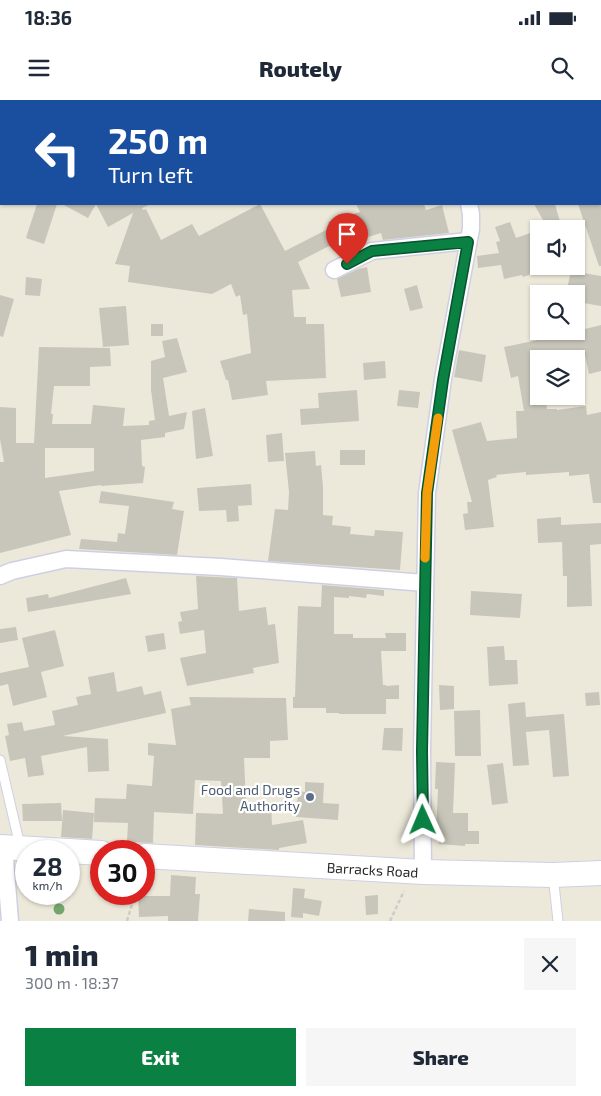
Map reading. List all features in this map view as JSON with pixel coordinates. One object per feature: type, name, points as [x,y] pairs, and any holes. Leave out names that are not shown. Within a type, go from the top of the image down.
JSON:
[{"type":"street","points":[[424,872],[422,751],[427,493],[443,380],[471,229],[469,205]]},
{"type":"street","points":[[334,270],[372,251],[468,242]]},
{"type":"street","points":[[0,576],[66,559],[424,583]]},
{"type":"street","points":[[8,847],[10,921]]},
{"type":"street","name":"Barracks Road","points":[[155,857],[424,872],[553,875],[601,873]]},
{"type":"lane","points":[[0,760],[8,847]]},
{"type":"lane","points":[[553,875],[558,921]]},
{"type":"path","points":[[390,921],[407,885],[424,872]]},
{"type":"path","points":[[127,921],[132,905]]},
{"type":"building","points":[[37,205],[57,205],[44,244],[26,238]]},
{"type":"building","points":[[64,205],[95,205],[88,218]]},
{"type":"building","points":[[97,205],[149,205],[142,208],[143,210],[146,209],[161,240],[192,224],[199,236],[261,205],[285,251],[330,228],[328,222],[360,212],[356,205],[424,205],[426,210],[442,205],[449,233],[383,240],[381,233],[336,247],[335,243],[298,262],[310,289],[292,290],[294,317],[306,317],[306,324],[324,324],[326,378],[266,381],[268,395],[232,400],[228,380],[226,380],[220,361],[251,353],[247,314],[243,315],[240,295],[236,297],[231,284],[212,294],[128,282],[130,266],[115,264],[133,213],[108,227]]},
{"type":"building","points":[[535,205],[555,205],[559,220],[543,220]]},
{"type":"building","points":[[578,205],[601,205],[601,266],[599,266]]},
{"type":"building","points":[[510,222],[516,238],[530,233],[530,275],[504,279],[501,265],[478,268],[477,256],[499,253],[496,242],[500,241],[495,227]]},
{"type":"building","points":[[367,267],[371,292],[341,297],[337,279]]},
{"type":"building","points":[[585,273],[601,276],[601,306],[585,303],[585,285],[568,285],[570,275],[585,275]]},
{"type":"building","points":[[26,277],[42,279],[40,296],[25,295]]},
{"type":"building","points":[[417,285],[423,308],[410,311],[404,289]]},
{"type":"building","points":[[0,295],[14,299],[3,337],[0,336]]},
{"type":"building","points":[[126,306],[129,345],[103,347],[99,308]]},
{"type":"building","points":[[151,324],[163,324],[163,336],[151,336]]},
{"type":"building","points":[[601,325],[601,371],[589,374],[585,350],[530,350],[530,405],[546,405],[547,409],[557,410],[586,406],[587,415],[601,412],[601,503],[593,503],[589,474],[569,476],[569,472],[526,475],[526,472],[496,475],[497,477],[488,480],[494,527],[465,530],[463,514],[468,513],[467,502],[472,502],[452,430],[481,422],[487,441],[517,438],[516,411],[524,411],[518,376],[511,378],[504,347],[538,340],[585,340],[585,329]]},
{"type":"building","points":[[177,338],[187,372],[163,378],[169,416],[187,412],[184,429],[165,433],[165,437],[141,440],[142,466],[145,467],[143,483],[101,485],[59,491],[71,535],[0,553],[0,462],[4,462],[0,439],[0,407],[16,408],[16,443],[34,443],[39,347],[110,348],[111,366],[90,367],[90,386],[54,386],[51,414],[53,414],[52,424],[91,424],[93,405],[125,408],[123,426],[149,425],[149,421],[155,420],[151,390],[151,361],[165,357],[162,341]],"holes":[[[45,448],[94,448],[94,471],[45,478]]]},
{"type":"building","points":[[459,350],[486,355],[482,382],[454,377]]},
{"type":"building","points":[[385,361],[386,378],[364,380],[363,363]]},
{"type":"building","points":[[357,390],[359,421],[301,425],[300,409],[319,408],[318,393]]},
{"type":"building","points":[[399,390],[420,392],[418,408],[397,406]]},
{"type":"building","points":[[205,408],[213,456],[196,459],[192,411]]},
{"type":"building","points":[[282,433],[284,461],[268,462],[266,435]]},
{"type":"building","points":[[340,450],[365,450],[365,465],[340,465]]},
{"type":"building","points":[[315,451],[316,466],[321,465],[323,515],[333,516],[332,525],[351,527],[350,534],[374,536],[375,530],[403,532],[400,570],[268,561],[275,509],[288,510],[289,492],[285,453]]},
{"type":"building","points":[[251,484],[252,505],[238,506],[239,521],[227,522],[226,510],[199,511],[197,488]]},
{"type":"building","points":[[101,491],[174,502],[172,509],[184,511],[177,555],[79,549],[81,539],[117,542],[118,533],[125,534],[129,506],[99,503]]},
{"type":"building","points":[[561,517],[561,525],[601,523],[601,544],[590,545],[592,606],[567,607],[567,576],[563,576],[562,542],[538,543],[537,519]]},
{"type":"building","points":[[196,576],[237,578],[239,611],[266,607],[268,625],[275,624],[279,663],[253,668],[254,673],[187,686],[180,658],[206,653],[204,630],[180,634],[178,622],[182,621],[180,612],[198,609]]},
{"type":"building","points":[[126,578],[131,594],[28,612],[26,598],[48,594],[49,598]]},
{"type":"building","points":[[322,585],[384,590],[384,596],[367,594],[366,598],[334,597],[334,634],[353,634],[353,638],[386,638],[385,633],[406,633],[406,651],[381,651],[383,685],[399,685],[399,699],[386,699],[386,714],[339,714],[326,713],[326,708],[293,708],[298,606],[321,607]]},
{"type":"building","points":[[471,591],[522,594],[520,618],[470,615]]},
{"type":"building","points":[[16,627],[18,640],[0,643],[0,629]]},
{"type":"building","points":[[55,630],[64,666],[41,672],[47,697],[13,706],[8,684],[0,686],[0,673],[29,667],[22,638]]},
{"type":"building","points":[[164,633],[166,649],[148,652],[145,636]]},
{"type":"building","points":[[504,646],[505,660],[517,660],[518,684],[489,686],[487,647]]},
{"type":"building","points":[[114,672],[117,692],[142,686],[144,695],[161,691],[166,713],[63,736],[108,739],[109,771],[88,772],[87,747],[41,756],[44,775],[28,777],[25,758],[10,761],[5,736],[9,735],[7,724],[22,722],[24,731],[55,725],[52,711],[78,705],[76,697],[91,694],[88,677]]},
{"type":"building","points":[[439,685],[454,686],[454,709],[440,710]]},
{"type":"building","points":[[599,692],[600,705],[586,706],[585,693]]},
{"type":"building","points":[[189,697],[286,698],[288,740],[270,741],[270,758],[244,758],[246,803],[271,802],[272,825],[303,820],[307,843],[279,848],[279,850],[195,845],[196,813],[223,814],[221,781],[195,780],[193,814],[154,812],[153,840],[127,840],[128,823],[94,822],[95,798],[126,799],[127,784],[152,786],[154,756],[148,755],[148,743],[176,745],[171,709],[191,705]]},
{"type":"building","points":[[525,702],[526,717],[564,714],[569,776],[553,777],[549,730],[526,732],[529,765],[513,766],[508,704]]},
{"type":"building","points":[[480,710],[481,756],[455,756],[454,711]]},
{"type":"building","points":[[384,728],[403,728],[402,751],[382,750]]},
{"type":"building","points":[[436,762],[455,763],[453,813],[468,813],[468,831],[479,831],[479,844],[465,844],[465,846],[439,844],[440,831],[436,831],[438,789],[435,789]]},
{"type":"building","points":[[503,763],[508,803],[492,805],[487,765]]},
{"type":"building","name":"Food and Drugs Authority","points":[[305,782],[324,783],[323,803],[339,804],[338,820],[296,817],[298,791],[305,792]]},
{"type":"building","points":[[61,803],[62,821],[23,821],[22,804]]},
{"type":"building","points":[[63,810],[94,813],[92,839],[61,837]]},
{"type":"building","points":[[171,875],[196,877],[195,894],[200,894],[198,921],[168,921],[168,916],[139,917],[138,905],[155,905],[155,896],[170,896]]},
{"type":"building","points":[[293,888],[305,889],[304,898],[322,901],[319,916],[303,913],[303,918],[291,917]]},
{"type":"building","points":[[378,895],[378,914],[366,915],[365,896]]},
{"type":"building","points":[[249,909],[285,912],[285,921],[248,921]]},
{"type":"slow traffic","points":[[425,558],[427,493],[438,418]]},
{"type":"place","name":"Food and Drugs Authority","points":[[310,797]]},
{"type":"route","points":[[347,264],[372,251],[468,242],[443,380],[427,493],[424,583],[423,820]]}]
